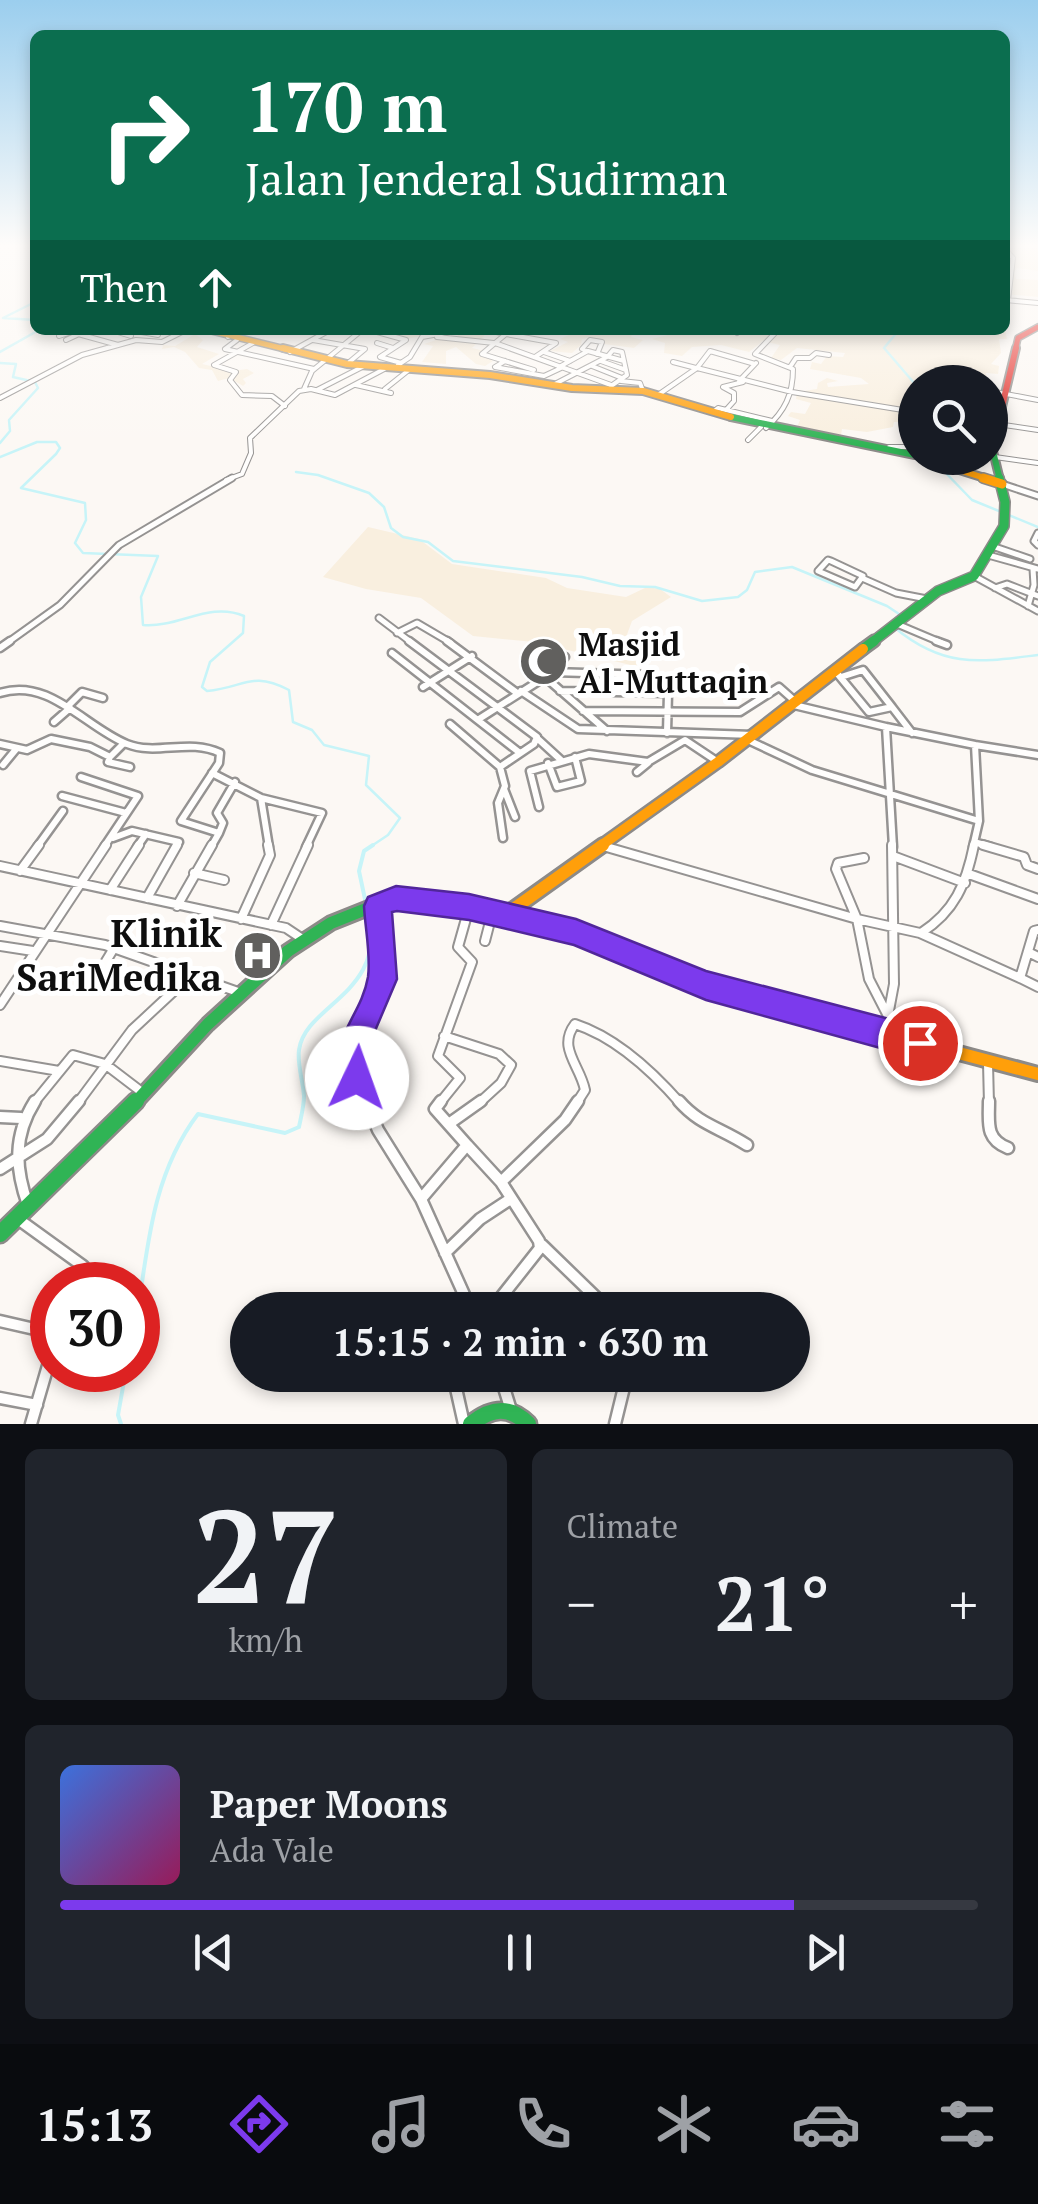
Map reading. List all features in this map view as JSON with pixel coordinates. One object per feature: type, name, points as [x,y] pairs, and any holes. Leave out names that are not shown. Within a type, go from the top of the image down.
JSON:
[{"type":"street","points":[[1008,381],[1018,338],[1038,327]]},
{"type":"street","points":[[59,336],[63,335]]},
{"type":"street","points":[[66,340],[72,335]]},
{"type":"street","points":[[86,335],[120,345]]},
{"type":"street","points":[[124,335],[162,342],[176,335]]},
{"type":"street","points":[[0,398],[79,356],[120,345],[134,335]]},
{"type":"street","points":[[154,335],[158,336]]},
{"type":"street","points":[[237,335],[225,349],[314,369]]},
{"type":"street","points":[[240,335],[253,344],[347,364],[544,376],[588,351]]},
{"type":"street","points":[[304,389],[314,369],[355,335]]},
{"type":"street","points":[[390,335],[406,340],[380,357],[395,366]]},
{"type":"street","points":[[0,648],[60,606],[106,557],[151,524],[242,474],[252,449],[250,438],[294,394],[304,389],[332,396],[395,366],[432,335]]},
{"type":"street","points":[[506,335],[482,354],[552,386],[577,388],[616,383],[626,370]]},
{"type":"street","points":[[518,335],[556,342],[535,356]]},
{"type":"street","points":[[531,339],[538,335]]},
{"type":"street","points":[[748,440],[767,426],[792,392],[794,370],[755,352],[773,335]]},
{"type":"street","points":[[264,360],[320,336],[333,339]]},
{"type":"street","points":[[426,336],[496,344],[592,378],[767,426],[898,447]]},
{"type":"street","points":[[312,340],[365,349],[347,364]]},
{"type":"street","points":[[597,354],[602,342],[589,340],[582,349],[597,354],[624,361],[626,370]]},
{"type":"street","points":[[377,343],[414,348]]},
{"type":"street","points":[[253,344],[214,366],[236,373],[230,380],[242,394],[272,396],[285,406]]},
{"type":"street","points":[[658,395],[697,368],[710,351],[756,364]]},
{"type":"street","points":[[543,352],[570,361]]},
{"type":"street","points":[[790,367],[796,358],[810,358],[816,353],[829,355]]},
{"type":"street","points":[[552,386],[608,356]]},
{"type":"street","points":[[726,410],[734,401],[734,393],[723,387],[741,381],[761,358]]},
{"type":"street","points":[[504,361],[495,367],[528,375],[550,362]]},
{"type":"street","points":[[600,361],[626,370]]},
{"type":"street","points":[[673,362],[792,392],[898,409]]},
{"type":"street","points":[[269,369],[282,364]]},
{"type":"street","points":[[591,365],[616,383]]},
{"type":"street","points":[[316,390],[368,366]]},
{"type":"street","points":[[355,384],[388,391],[395,366]]},
{"type":"street","points":[[577,388],[592,378]]},
{"type":"street","points":[[716,383],[727,378]]},
{"type":"street","points":[[1008,395],[1038,400]]},
{"type":"street","points":[[713,412],[726,410],[767,426]]},
{"type":"street","points":[[1008,429],[1038,430]]},
{"type":"street","points":[[889,446],[898,449]]},
{"type":"street","points":[[1008,459],[1038,464]]},
{"type":"street","points":[[975,475],[1038,496]]},
{"type":"street","points":[[485,941],[499,914],[603,846],[838,675],[946,586],[974,576],[1006,513],[1000,475]]},
{"type":"street","points":[[1038,533],[1034,542],[1038,545]]},
{"type":"street","points":[[990,551],[1030,558]]},
{"type":"street","points":[[990,551],[1036,569],[1035,594],[1028,606]]},
{"type":"street","points":[[862,578],[854,587],[818,570],[828,560],[888,590],[928,600]]},
{"type":"street","points":[[974,576],[1038,612]]},
{"type":"street","points":[[995,588],[1004,584],[1035,594]]},
{"type":"street","points":[[379,618],[450,668],[562,761]]},
{"type":"street","points":[[397,633],[417,624],[472,656],[566,725],[607,731],[751,738],[812,770],[979,821]]},
{"type":"street","points":[[895,626],[947,645]]},
{"type":"street","points":[[392,653],[520,754]]},
{"type":"street","points":[[423,687],[472,656]]},
{"type":"street","points":[[479,720],[549,674],[565,657]]},
{"type":"street","points":[[838,675],[863,670],[912,733]]},
{"type":"street","points":[[549,674],[560,692],[607,731]]},
{"type":"street","points":[[549,674],[656,677],[668,693],[666,733]]},
{"type":"street","points":[[838,675],[868,712],[892,708]]},
{"type":"street","points":[[0,693],[21,686],[69,707],[124,743],[140,748],[213,748],[221,756],[181,821],[219,833]]},
{"type":"street","points":[[582,711],[740,712],[777,687],[796,704],[912,733],[1038,755]]},
{"type":"street","points":[[54,722],[84,692],[103,698]]},
{"type":"street","points":[[560,692],[668,693]]},
{"type":"street","points":[[450,724],[500,767],[515,816]]},
{"type":"street","points":[[885,1034],[894,984],[886,727]]},
{"type":"street","points":[[0,744],[32,749],[52,739],[110,757]]},
{"type":"street","points":[[500,767],[538,740]]},
{"type":"street","points":[[637,772],[685,740],[718,762]]},
{"type":"street","points":[[124,743],[108,762],[130,767]]},
{"type":"street","points":[[920,933],[953,910],[967,878],[979,821],[975,744]]},
{"type":"street","points":[[3,764],[17,748]]},
{"type":"street","points":[[539,807],[530,771],[589,754],[648,762]]},
{"type":"street","points":[[548,764],[562,788],[581,780],[575,758]]},
{"type":"street","points":[[212,773],[261,798],[315,810],[322,816],[271,925]]},
{"type":"street","points":[[0,1004],[4,992],[137,794],[81,777]]},
{"type":"street","points":[[177,906],[219,833],[222,823],[217,813],[235,782]]},
{"type":"street","points":[[503,838],[498,803],[504,790]]},
{"type":"street","points":[[62,796],[126,813]]},
{"type":"street","points":[[241,919],[270,855],[261,798]]},
{"type":"street","points":[[20,871],[63,811]]},
{"type":"street","points":[[109,839],[127,831],[178,842],[146,898]]},
{"type":"street","points":[[110,890],[146,834]]},
{"type":"street","points":[[974,842],[1024,856],[1027,866],[1038,869]]},
{"type":"street","points":[[603,846],[857,919],[920,933],[1038,987]]},
{"type":"street","points":[[893,856],[1038,899]]},
{"type":"street","points":[[864,858],[836,866],[857,919],[869,978],[887,1015]]},
{"type":"street","points":[[0,866],[286,928],[304,940]]},
{"type":"street","points":[[194,874],[224,880]]},
{"type":"street","points":[[0,1234],[144,1094],[238,992],[336,920],[396,898],[422,898],[576,932],[706,986],[1038,1074]]},
{"type":"street","points":[[371,907],[382,979],[352,1054],[357,1078],[378,1130],[421,1199],[463,1292]]},
{"type":"street","points":[[469,907],[458,947],[472,958],[438,1056],[460,1078],[435,1110],[501,1182],[509,1200],[541,1244],[590,1292]]},
{"type":"street","points":[[0,926],[114,948],[238,992]]},
{"type":"street","points":[[1020,978],[1034,931],[1038,930]]},
{"type":"street","points":[[0,946],[33,952]]},
{"type":"street","points":[[89,990],[114,948]]},
{"type":"street","points":[[1028,952],[1038,958]]},
{"type":"street","points":[[5,1167],[55,1133],[80,1103],[104,1064],[190,976]]},
{"type":"street","points":[[501,1182],[565,1120],[585,1090],[582,1076],[565,1047],[566,1037],[575,1024],[593,1030],[660,1080],[697,1122],[716,1126],[746,1146]]},
{"type":"street","points":[[444,1036],[499,1054],[512,1065],[499,1090],[450,1123]]},
{"type":"street","points":[[30,1207],[5,1167],[12,1141],[21,1118],[75,1054],[104,1064],[144,1094]]},
{"type":"street","points":[[0,1061],[59,1070]]},
{"type":"street","points":[[988,1061],[989,1134],[996,1143],[1008,1148]]},
{"type":"street","points":[[0,1117],[21,1118]]},
{"type":"street","points":[[421,1199],[467,1145]]},
{"type":"street","points":[[445,1253],[480,1219],[509,1200]]},
{"type":"street","points":[[17,1218],[77,1262]]},
{"type":"street","points":[[505,1292],[541,1244]]},
{"type":"street","points":[[0,1322],[30,1328]]},
{"type":"street","points":[[31,1424],[41,1392]]},
{"type":"street","points":[[457,1392],[467,1424],[498,1408],[521,1413],[528,1424]]},
{"type":"street","points":[[508,1392],[510,1408]]},
{"type":"street","points":[[615,1424],[622,1392]]},
{"type":"street","points":[[0,1398],[37,1405]]},
{"type":"shaded area","points":[[196,335],[203,340],[197,347],[219,354],[202,364],[254,373],[243,379],[243,386],[229,378],[218,381],[212,370],[199,368],[185,352],[174,347],[162,349],[163,345],[175,346]]},
{"type":"shaded area","points":[[384,335],[426,335],[402,340]]},
{"type":"shaded area","points":[[435,335],[485,335],[472,348],[485,351],[483,354],[493,361],[485,366],[476,364],[456,347],[446,351],[446,364],[422,362],[433,346],[424,344],[436,340]]},
{"type":"shaded area","points":[[569,335],[632,335],[643,340],[634,348],[597,343],[591,337],[582,339],[572,353],[550,351],[568,342],[560,339]]},
{"type":"shaded area","points":[[667,335],[1006,335],[1007,339],[999,339],[1001,353],[991,364],[995,365],[898,365],[898,422],[893,427],[867,432],[842,429],[840,441],[795,432],[800,420],[788,416],[791,412],[805,414],[811,403],[796,399],[797,392],[817,389],[818,383],[827,378],[838,381],[827,383],[828,387],[869,384],[861,378],[810,369],[812,362],[821,364],[827,356],[843,357],[845,353],[797,348],[781,360],[771,358],[780,345],[763,341],[749,352],[721,345],[692,347],[682,356],[664,353],[665,343],[652,339]]},
{"type":"shaded area","points":[[368,527],[419,539],[452,564],[546,578],[567,588],[626,597],[647,587],[660,589],[671,597],[632,621],[625,640],[652,655],[639,667],[534,642],[473,636],[421,598],[323,577]]},
{"type":"waterway","points":[[14,312],[3,318],[30,320]]},
{"type":"waterway","points":[[0,352],[30,335]]},
{"type":"waterway","points":[[895,335],[884,348],[899,365]]},
{"type":"waterway","points":[[0,363],[16,364],[13,377],[35,382],[38,388],[9,420],[10,431],[0,443]]},
{"type":"waterway","points":[[0,457],[37,442],[56,442],[60,448],[56,454],[21,488],[85,503],[86,520],[75,543],[83,553],[158,556],[141,597],[143,625],[206,613],[244,616],[243,633],[210,662],[202,687],[207,691],[256,681],[276,684],[289,690],[293,722],[312,730],[324,745],[369,756],[366,785],[400,818],[388,835],[364,851],[359,871],[366,904]]},
{"type":"waterway","points":[[296,472],[318,475],[369,493],[384,507],[391,528],[403,537],[428,542],[453,561],[582,577],[620,586],[655,587],[702,601],[738,597],[747,590],[755,572],[792,567],[887,606],[899,614],[897,619]]},
{"type":"waterway","points":[[948,475],[972,500],[1038,527]]},
{"type":"waterway","points":[[895,628],[930,650],[964,660],[1038,655]]},
{"type":"waterway","points":[[145,1262],[162,1183],[171,1159],[198,1114],[285,1133],[299,1127],[304,1096],[299,1050],[315,1020],[344,994],[367,961],[371,939],[368,912]]},
{"type":"waterway","points":[[121,1424],[118,1415],[122,1392]]},
{"type":"traffic: fast","points":[[731,417],[898,451]]},
{"type":"traffic: fast","points":[[863,649],[938,591],[974,576],[1004,526],[1005,502],[999,475]]},
{"type":"traffic: fast","points":[[0,1234],[105,1134],[247,986],[288,951],[331,923],[376,905],[421,898],[577,932],[725,991]]},
{"type":"traffic: fast","points":[[471,1424],[500,1410],[514,1413],[528,1424]]},
{"type":"traffic: slow","points":[[228,335],[347,364],[490,375],[572,388],[643,391],[731,417]]},
{"type":"traffic: slow","points":[[974,475],[1002,484]]},
{"type":"traffic: slow","points":[[505,915],[718,762],[863,649]]},
{"type":"traffic: slow","points":[[725,991],[1038,1074]]},
{"type":"traffic: jam","points":[[1008,381],[1018,338],[1038,327]]},
{"type":"place","name":"Masjid Al-Muttaqin","points":[[543,662]]},
{"type":"place","name":"Klinik SariMedika","points":[[257,955]]},
{"type":"route","points":[[357,1078],[354,1045],[378,994],[384,964],[378,906],[396,898],[422,898],[576,932],[706,986],[920,1043]]}]
